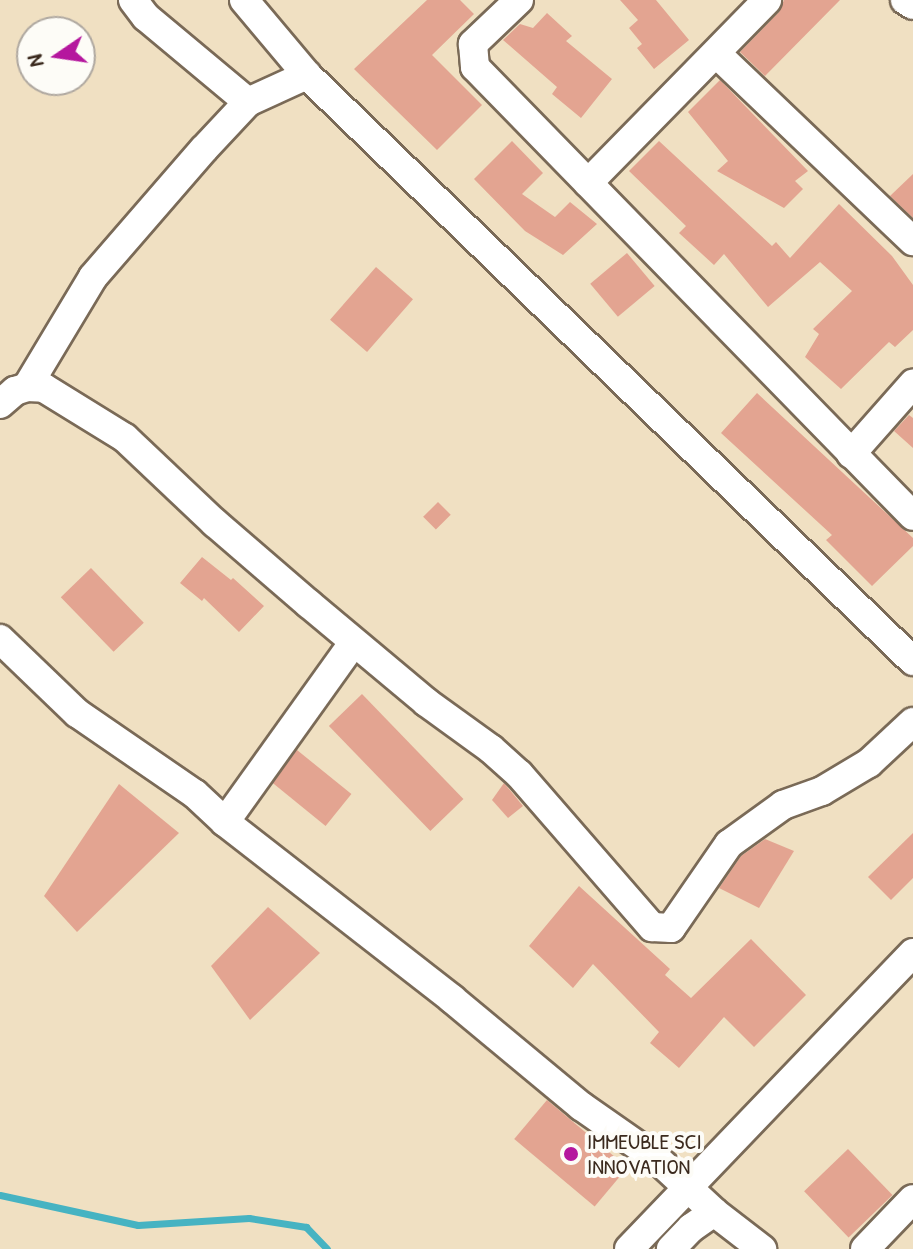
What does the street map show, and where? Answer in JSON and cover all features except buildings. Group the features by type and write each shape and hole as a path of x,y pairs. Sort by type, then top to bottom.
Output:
{"street":[{"path":"133,0 146,17 248,102"},
{"path":"244,0 307,75 913,661"},
{"path":"519,0 473,44 475,67 913,516"},
{"path":"588,183 767,0"},
{"path":"905,0 913,5"},
{"path":"717,54 913,241"},
{"path":"27,387 93,277 248,102 307,75"},
{"path":"851,454 913,384"},
{"path":"0,404 15,391 27,387 54,393 125,438 215,523 354,642 519,774 652,927 663,930 671,928 729,844 783,805 822,791 869,763 913,722"},
{"path":"0,639 77,713 195,794 225,822 452,999 581,1106 657,1159 687,1189 762,1249"},
{"path":"225,822 354,642"},
{"path":"629,1249 913,953"},
{"path":"865,1249 913,1199"},
{"path":"671,1249 691,1228 714,1212"}],"waterway":[{"path":"0,1195 138,1225 249,1218 306,1227 327,1249"}],"place":[{"name":"IMMEUBLE SCI INNOVATION","path":"571,1154"}]}
